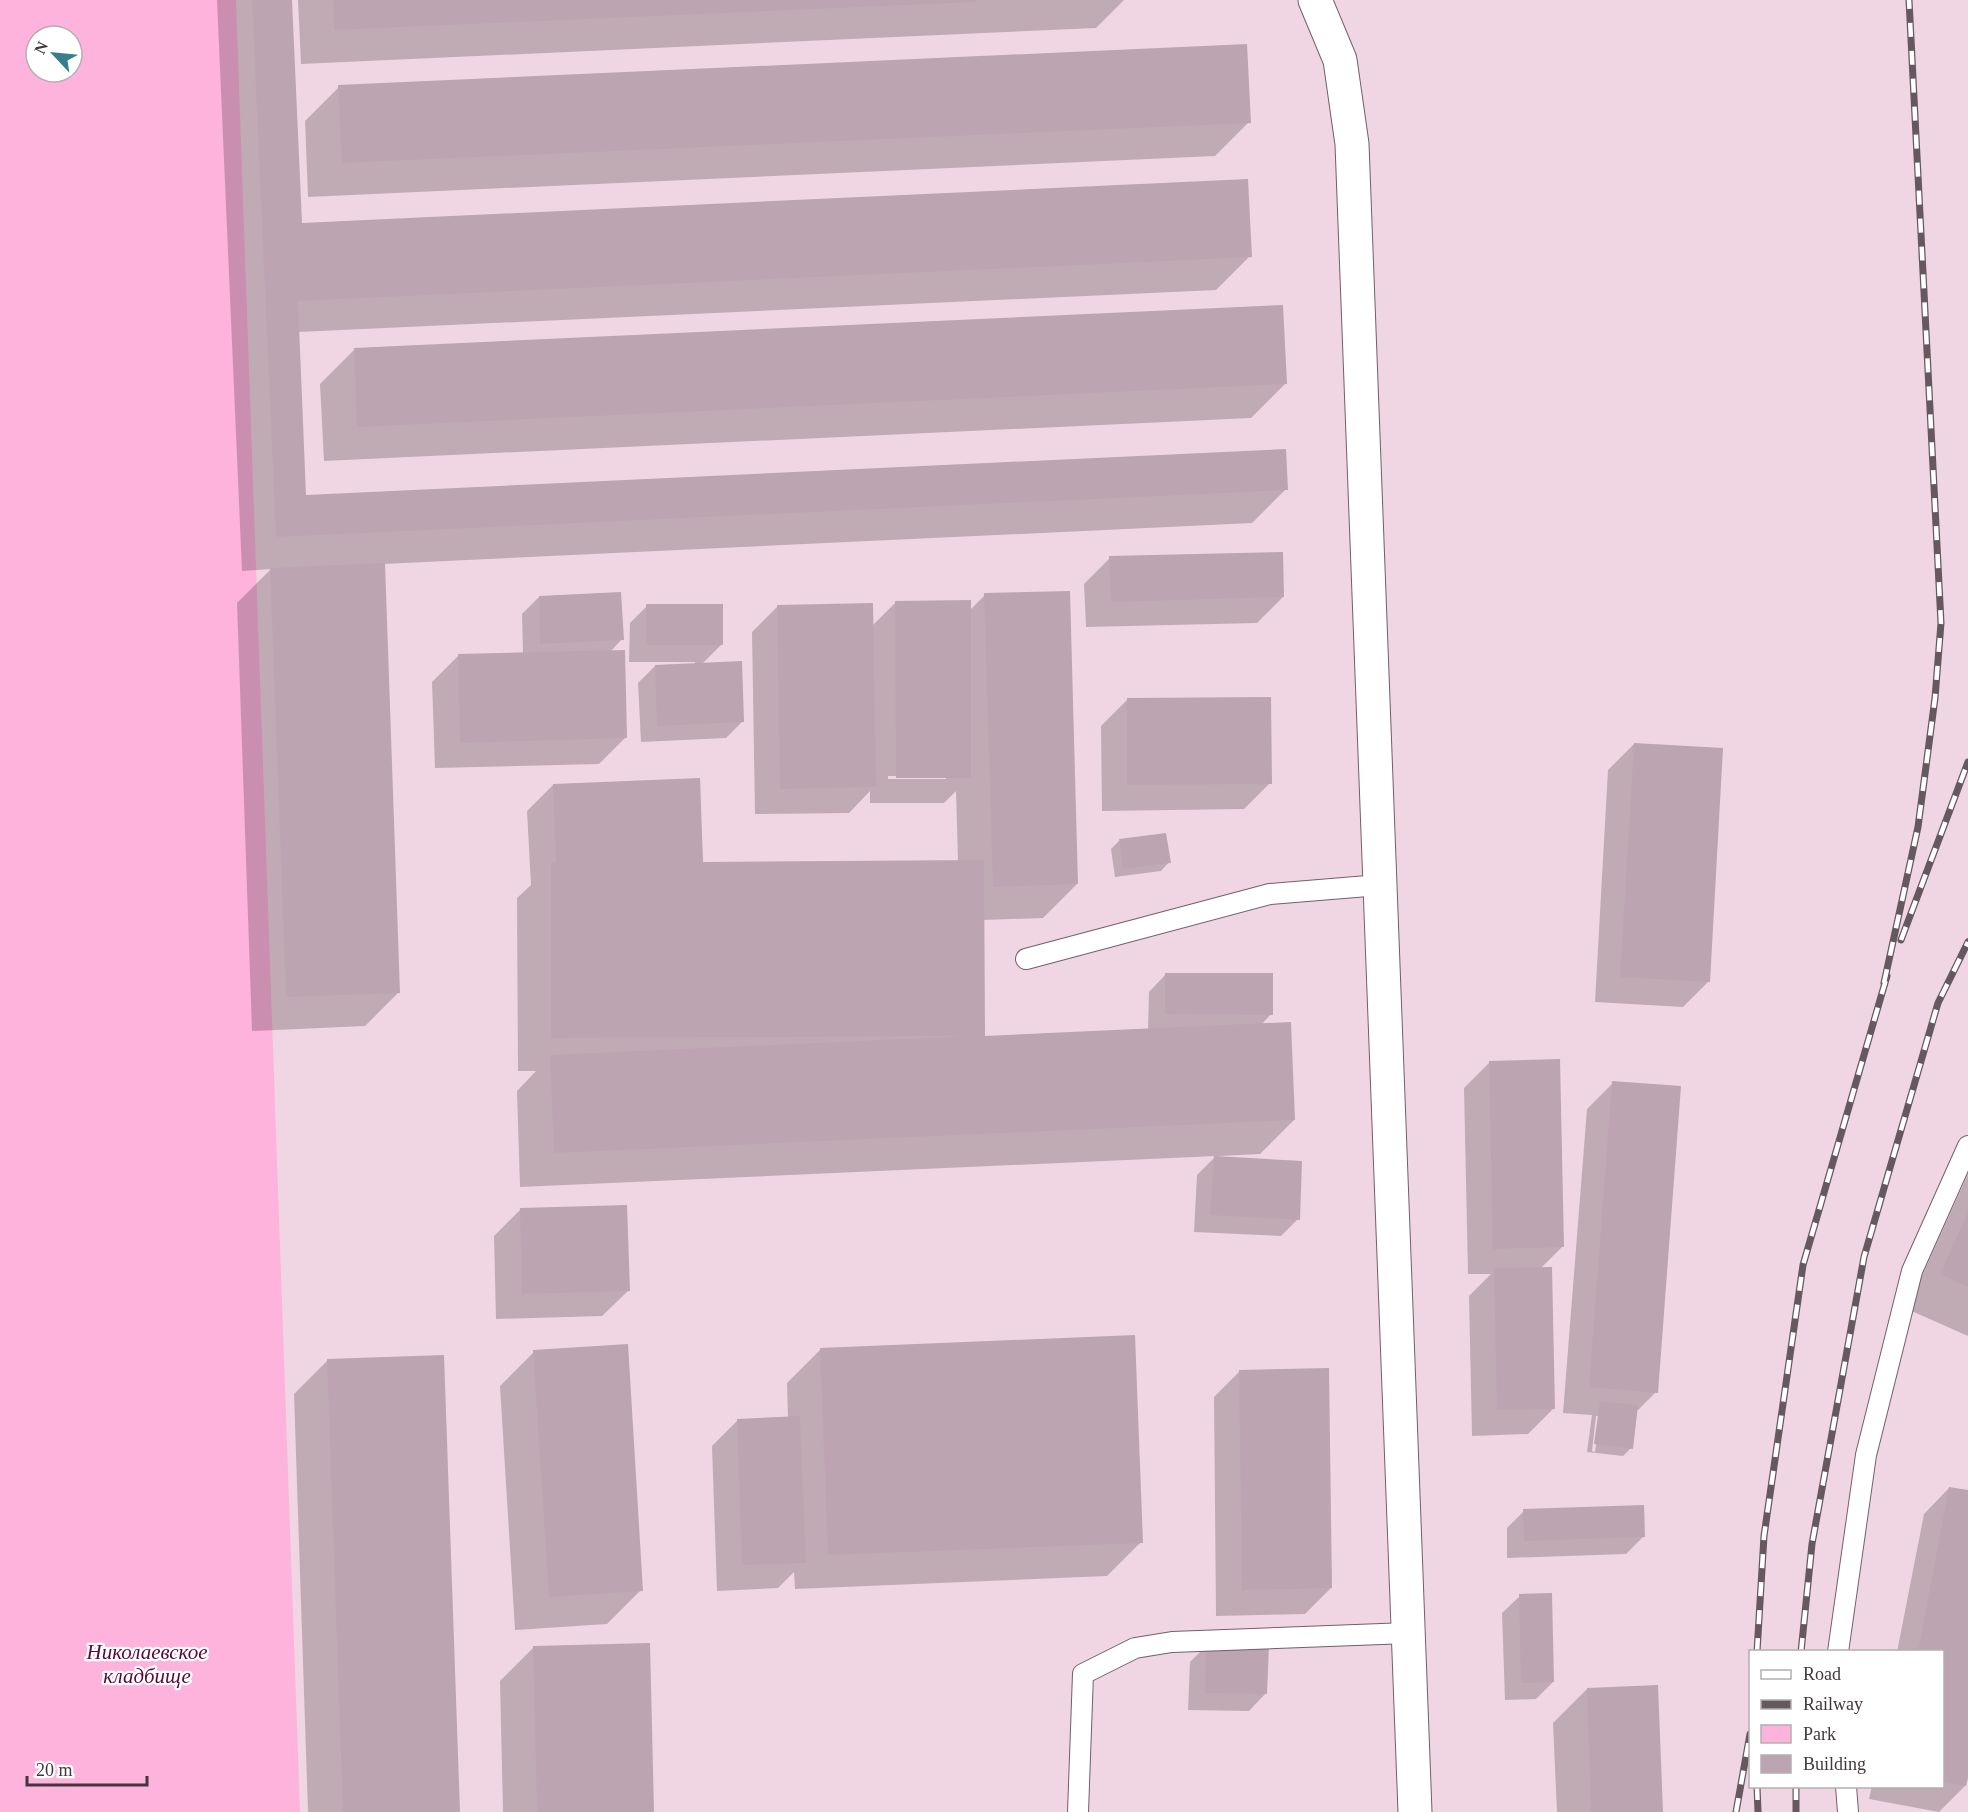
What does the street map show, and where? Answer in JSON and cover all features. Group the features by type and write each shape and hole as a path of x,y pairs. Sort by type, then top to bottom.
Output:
{"street":[{"path":"1315,0 1340,60 1352,144 1415,1812"}],"lane":[{"path":"1026,959 1270,894 1380,885"},
{"path":"1838,1650 1866,1455 1912,1270 1968,1146"},
{"path":"1078,1812 1083,1674 1135,1648 1172,1642 1408,1633"},
{"path":"1846,1788 1848,1812"}],"green space":[{"name":"Николаевское кладбище","path":"0,0 236,0 300,1812 0,1812"}],"building":[{"path":"252,0 292,0 302,223 1248,179 1252,257 298,301 306,495 1286,449 1288,490 276,537"},
{"path":"333,0 977,0 977,2 334,30"},
{"path":"1247,44 1251,123 342,163 338,85"},
{"path":"1283,305 1287,384 357,427 354,348"},
{"path":"1283,552 1284,597 1111,602 1109,556"},
{"path":"385,563 400,993 286,997 270,568"},
{"path":"1070,591 1078,884 993,887 984,593"},
{"path":"621,592 624,640 540,644 539,596"},
{"path":"971,600 971,778 896,778 895,601"},
{"path":"873,603 876,787 780,789 777,605"},
{"path":"646,604 723,604 723,645 646,645"},
{"path":"625,650 627,738 460,743 458,654"},
{"path":"742,661 744,722 657,726 655,665"},
{"path":"1271,697 1272,784 1127,785 1127,698"},
{"path":"1634,743 1723,748 1710,982 1620,977"},
{"path":"700,778 703,862 984,860 985,1036 1291,1022 1295,1120 554,1153 550,1055 969,1036 551,1038 551,863 556,862 553,784"},
{"path":"1166,833 1171,863 1123,869 1119,839"},
{"path":"1165,973 1273,973 1273,1015 1165,1014"},
{"path":"1560,1059 1564,1247 1493,1249 1489,1061"},
{"path":"1612,1081 1681,1086 1658,1393 1589,1387"},
{"path":"1214,1156 1302,1161 1300,1220 1210,1215"},
{"path":"627,1205 630,1291 522,1294 520,1208"},
{"path":"1968,1212 1968,1287 1940,1274"},
{"path":"1552,1267 1555,1409 1497,1410 1494,1268"},
{"path":"1135,1335 1143,1543 828,1555 820,1348"},
{"path":"628,1344 643,1591 549,1597 533,1350"},
{"path":"444,1355 460,1812 343,1812 327,1359"},
{"path":"1329,1368 1332,1588 1242,1590 1239,1370"},
{"path":"1600,1401 1638,1405 1633,1449 1594,1444"},
{"path":"800,1416 806,1563 742,1565 737,1419"},
{"path":"1949,1487 1968,1490 1968,1778 1966,1786 1944,1782 1944,1650 1918,1650"},
{"path":"1644,1505 1645,1537 1524,1541 1523,1509"},
{"path":"1552,1593 1554,1682 1521,1683 1519,1594"},
{"path":"650,1643 654,1812 537,1812 533,1646"},
{"path":"1206,1643 1269,1645 1267,1694 1205,1693"},
{"path":"1658,1685 1663,1812 1591,1812 1587,1688"}],"railway":[{"path":"1884,983 1918,827 1935,698 1941,623 1909,0"},
{"path":"1901,940 1968,762"},
{"path":"1801,1650 1812,1544 1864,1257 1938,1003 1968,942"},
{"path":"1757,1650 1764,1536 1803,1265 1887,976"},
{"path":"1736,1812 1749,1740"},
{"path":"1757,1788 1758,1812"},
{"path":"1796,1788 1796,1812"}]}
